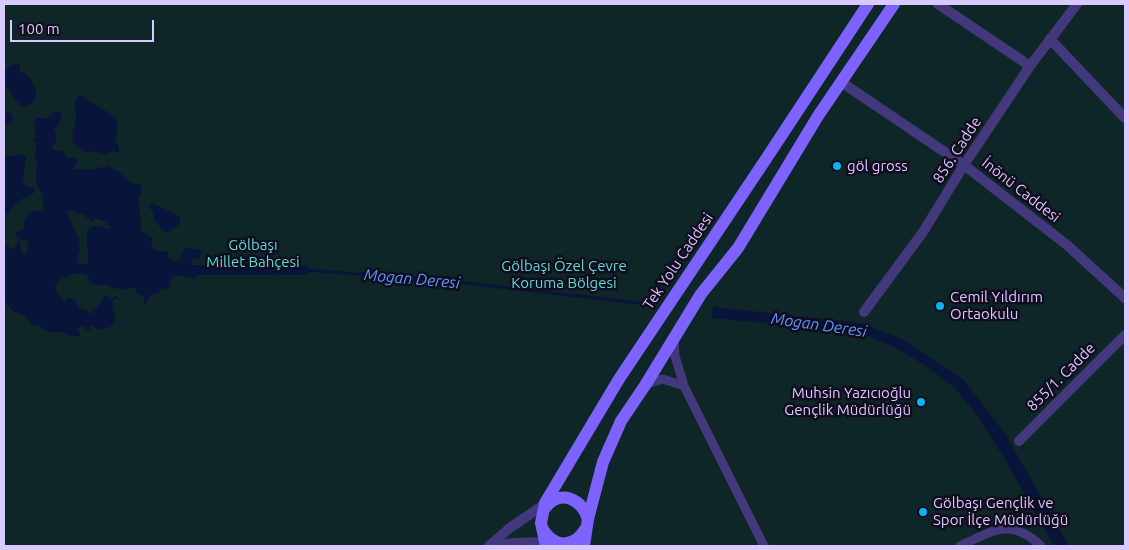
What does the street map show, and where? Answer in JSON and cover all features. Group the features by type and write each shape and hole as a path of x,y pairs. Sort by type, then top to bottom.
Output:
{"main road":[{"name":"Tek Yolu Caddesi","path":"547,506 619,378 868,4"},
{"path":"584,546 587,523 599,475 610,443 621,421 701,294 738,248 818,116 894,4"},
{"path":"564,498 575,501 584,508 587,523 577,540 570,543 562,544 551,539 544,539 547,506 564,498"}],"street":[{"path":"938,4 1030,66"},
{"name":"856. Cadde","path":"864,312 923,232 964,165 1030,66 1076,4"},
{"path":"1050,39 1125,118"},
{"name":"İnönü Caddesi","path":"841,82 964,165 1068,245 1125,298"},
{"name":"855/1. Cadde","path":"1019,441 1125,335"},
{"path":"674,339 675,356 684,386 764,546"},
{"path":"646,384 663,380 684,386"},
{"path":"489,546 511,527 547,506"},
{"path":"960,546 1003,528 1023,533 1041,546"},
{"path":"498,546 544,539"}],"green space":[{"name":"Gölbaşı Özel Çevre Koruma Bölgesi","path":"4,4 1125,4 1125,546 4,546"}],"water":[{"path":"17,63 20,65 20,71 30,77 36,92 33,102 25,108 18,103 4,85 6,71 10,66"},
{"path":"82,95 117,121 115,141 119,152 114,151 105,154 94,151 91,153 83,152 72,141 72,132 76,121 75,103 78,96"},
{"path":"4,110 12,114 13,117 12,122 6,125 4,124"},
{"path":"59,111 62,115 59,125 54,130 57,134 53,150 64,152 67,159 73,157 77,159 74,169 93,170 107,165 119,172 130,183 141,185 138,201 141,230 153,239 151,244 154,250 168,252 168,257 175,261 181,258 184,248 198,249 201,252 199,259 192,259 191,261 193,265 201,269 197,277 194,279 176,275 171,278 168,289 163,288 158,293 150,295 145,306 143,296 137,293 135,288 118,289 92,284 86,274 88,268 88,229 93,226 109,229 110,227 104,221 94,218 94,221 90,221 84,215 78,214 73,210 68,211 79,240 80,249 75,273 69,275 68,278 62,277 55,285 56,291 64,302 68,298 75,300 78,308 87,310 89,313 92,313 102,302 104,295 112,298 118,297 118,299 114,299 112,304 116,318 112,326 101,329 90,325 88,331 83,326 77,329 80,334 79,336 71,336 60,332 53,333 32,325 25,316 14,312 4,301 4,245 14,249 17,244 15,242 20,241 21,252 27,254 28,241 20,239 16,232 24,227 27,215 34,211 42,211 44,207 42,194 36,183 37,161 35,157 36,144 33,140 36,135 34,121 36,118 47,118"},
{"path":"4,156 26,156 23,184 35,189 33,194 18,201 4,217"},
{"path":"151,203 170,211 180,218 180,223 171,231 165,232 154,220 153,212 150,208"},
{"path":"713,307 864,324 904,340 964,380 1006,435 1069,546 1054,546 1006,461 977,415 954,387 923,364 898,349 873,338 849,331 712,318"}],"waterway":[{"path":"63,269 101,269"},
{"path":"188,270 304,270"},
{"name":"Mogan Deresi","path":"304,270 430,279 639,303"}],"place":[{"name":"göl gross","path":"837,166"},
{"name":"Cemil Yıldırım Ortaokulu","path":"940,306"},
{"name":"Muhsin Yazıcıoğlu Gençlik Müdürlüğü","path":"921,402"},
{"name":"Gölbaşı Gençlik ve Spor İlçe Müdürlüğü","path":"923,512"}],"park label":[{"name":"Gölbaşı Millet Bahçesi","path":"253,254"}]}
